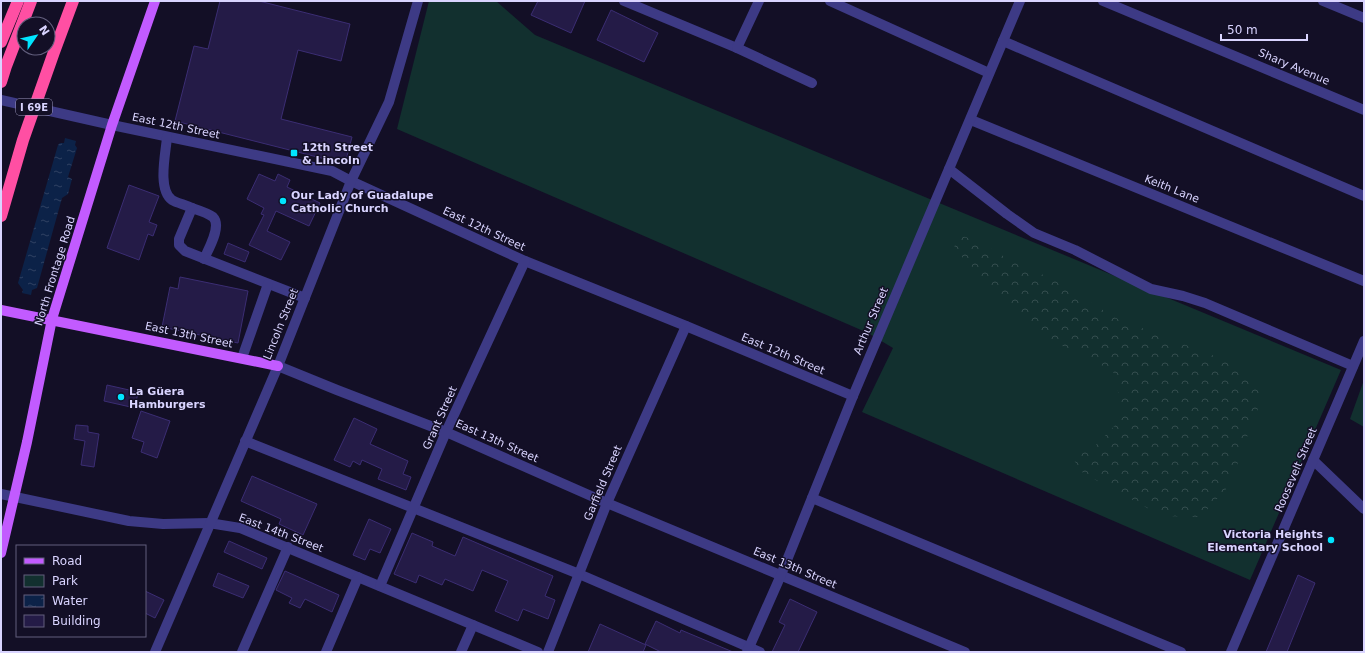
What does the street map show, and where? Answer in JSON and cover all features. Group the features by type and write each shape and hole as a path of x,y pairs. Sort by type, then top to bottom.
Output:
{"highway":[{"path":"1,42 18,1"},
{"path":"1,82 31,1"},
{"name":"I 69E","path":"1,216 23,140 73,1"}],"main road":[{"name":"North Frontage Road","path":"1,553 13,496 27,442 52,319 112,125 155,1"},
{"name":"East 13th Street","path":"1,310 52,319 278,366"}],"street":[{"name":"Lincoln Street","path":"155,652 209,523 278,366 351,181 389,102 418,1"},
{"path":"624,1 737,48 812,84"},
{"path":"737,48 759,1"},
{"path":"830,1 989,73"},
{"name":"Arthur Street","path":"748,650 781,575 853,396 971,120 989,73 1020,1"},
{"name":"Shary Avenue","path":"1103,1 1364,110"},
{"path":"1323,1 1364,18"},
{"path":"1003,41 1364,196"},
{"name":"East 12th Street","path":"1,100 167,137 332,171 524,261 686,326 853,396"},
{"name":"Keith Lane","path":"971,120 1364,281"},
{"path":"167,137 163,177 165,190 171,199 212,216 216,222 217,229 204,259"},
{"path":"949,169 1034,233 1075,250 1151,289 1183,296 1205,303 1353,366"},
{"path":"192,208 179,239 179,245 185,251 305,298"},
{"name":"Grant Street","path":"380,586 446,432 524,261"},
{"path":"242,358 268,284"},
{"name":"Garfield Street","path":"548,652 607,503 686,326"},
{"name":"Roosevelt Street","path":"1231,652 1364,341"},
{"name":"East 13th Street","path":"278,366 446,432 607,503 965,652"},
{"path":"245,441 579,574 748,650 760,652"},
{"path":"1313,460 1364,509"},
{"name":"East 14th Street","path":"1,494 129,521 163,524 209,523 240,528 538,652"},
{"path":"812,498 1181,652"},
{"path":"242,652 288,547"},
{"path":"326,652 358,577"},
{"path":"461,652 473,625"}],"green space":[{"path":"429,1 496,1 535,35 1341,370 1250,580 862,412 893,348 868,333 397,129"},
{"path":"957,234 980,242 1005,257 1054,280 1116,318 1230,362 1266,389 1230,485 1200,517 1162,516 1083,473 1068,452 1094,447 1124,416 1113,371 1042,336 954,249"},
{"path":"1364,380 1364,427 1350,419"}],"water":[{"path":"65,138 76,141 75,145 77,148 68,177 72,179 68,194 62,198 37,288 32,290 31,295 22,293 23,290 18,283 58,145 60,143 64,143"}],"building":[{"path":"220,1 259,1 350,24 341,61 298,50 281,119 352,137 345,164 175,121 194,46 208,49"},
{"path":"538,1 585,1 571,33 531,15"},
{"path":"611,10 658,33 644,62 597,40"},
{"name":"Our Lady of Guadalupe Catholic Church","path":"259,174 275,181 278,174 290,180 287,187 320,203 309,226 276,211 267,231 290,242 281,260 249,245 264,215 261,214 264,208 247,199"},
{"path":"129,185 159,196 149,222 157,225 153,236 148,234 139,260 107,248"},
{"path":"228,243 249,252 245,262 224,254"},
{"path":"180,277 248,291 238,343 162,327 170,287 178,289"},
{"name":"La Güera Hamburgers","path":"107,385 138,392 135,408 104,401"},
{"path":"141,411 170,421 157,458 141,452 144,442 132,438"},
{"path":"354,418 377,429 370,444 408,461 403,474 411,477 406,490 378,479 382,469 362,460 360,465 353,461 350,467 334,460"},
{"path":"76,425 88,426 88,432 99,434 94,467 81,465 85,441 74,439"},
{"path":"252,476 317,504 303,535 279,524 281,519 241,501"},
{"path":"369,519 391,529 380,553 370,549 365,560 353,555"},
{"path":"412,533 433,542 432,546 455,556 463,537 553,576 545,596 555,600 548,619 523,609 518,621 495,611 508,581 482,570 473,591 445,579 442,585 419,575 416,583 394,574"},
{"path":"229,541 267,558 262,569 224,552"},
{"path":"285,571 339,595 332,612 305,599 300,608 289,603 292,598 276,590"},
{"path":"218,573 249,586 243,598 213,586"},
{"path":"1298,575 1315,583 1287,652 1266,652"},
{"path":"146,591 164,600 155,618 146,614"},
{"path":"790,599 817,612 798,652 772,652 785,625 779,622"},
{"path":"656,621 680,633 681,630 733,652 661,652 645,644"},
{"path":"600,624 646,645 643,652 588,652"}],"place":[{"name":"12th Street & Lincoln","path":"294,153"},
{"name":"Our Lady of Guadalupe Catholic Church","path":"283,201"},
{"name":"La Güera Hamburgers","path":"121,397"},
{"name":"Victoria Heights Elementary School","path":"1331,540"}]}
